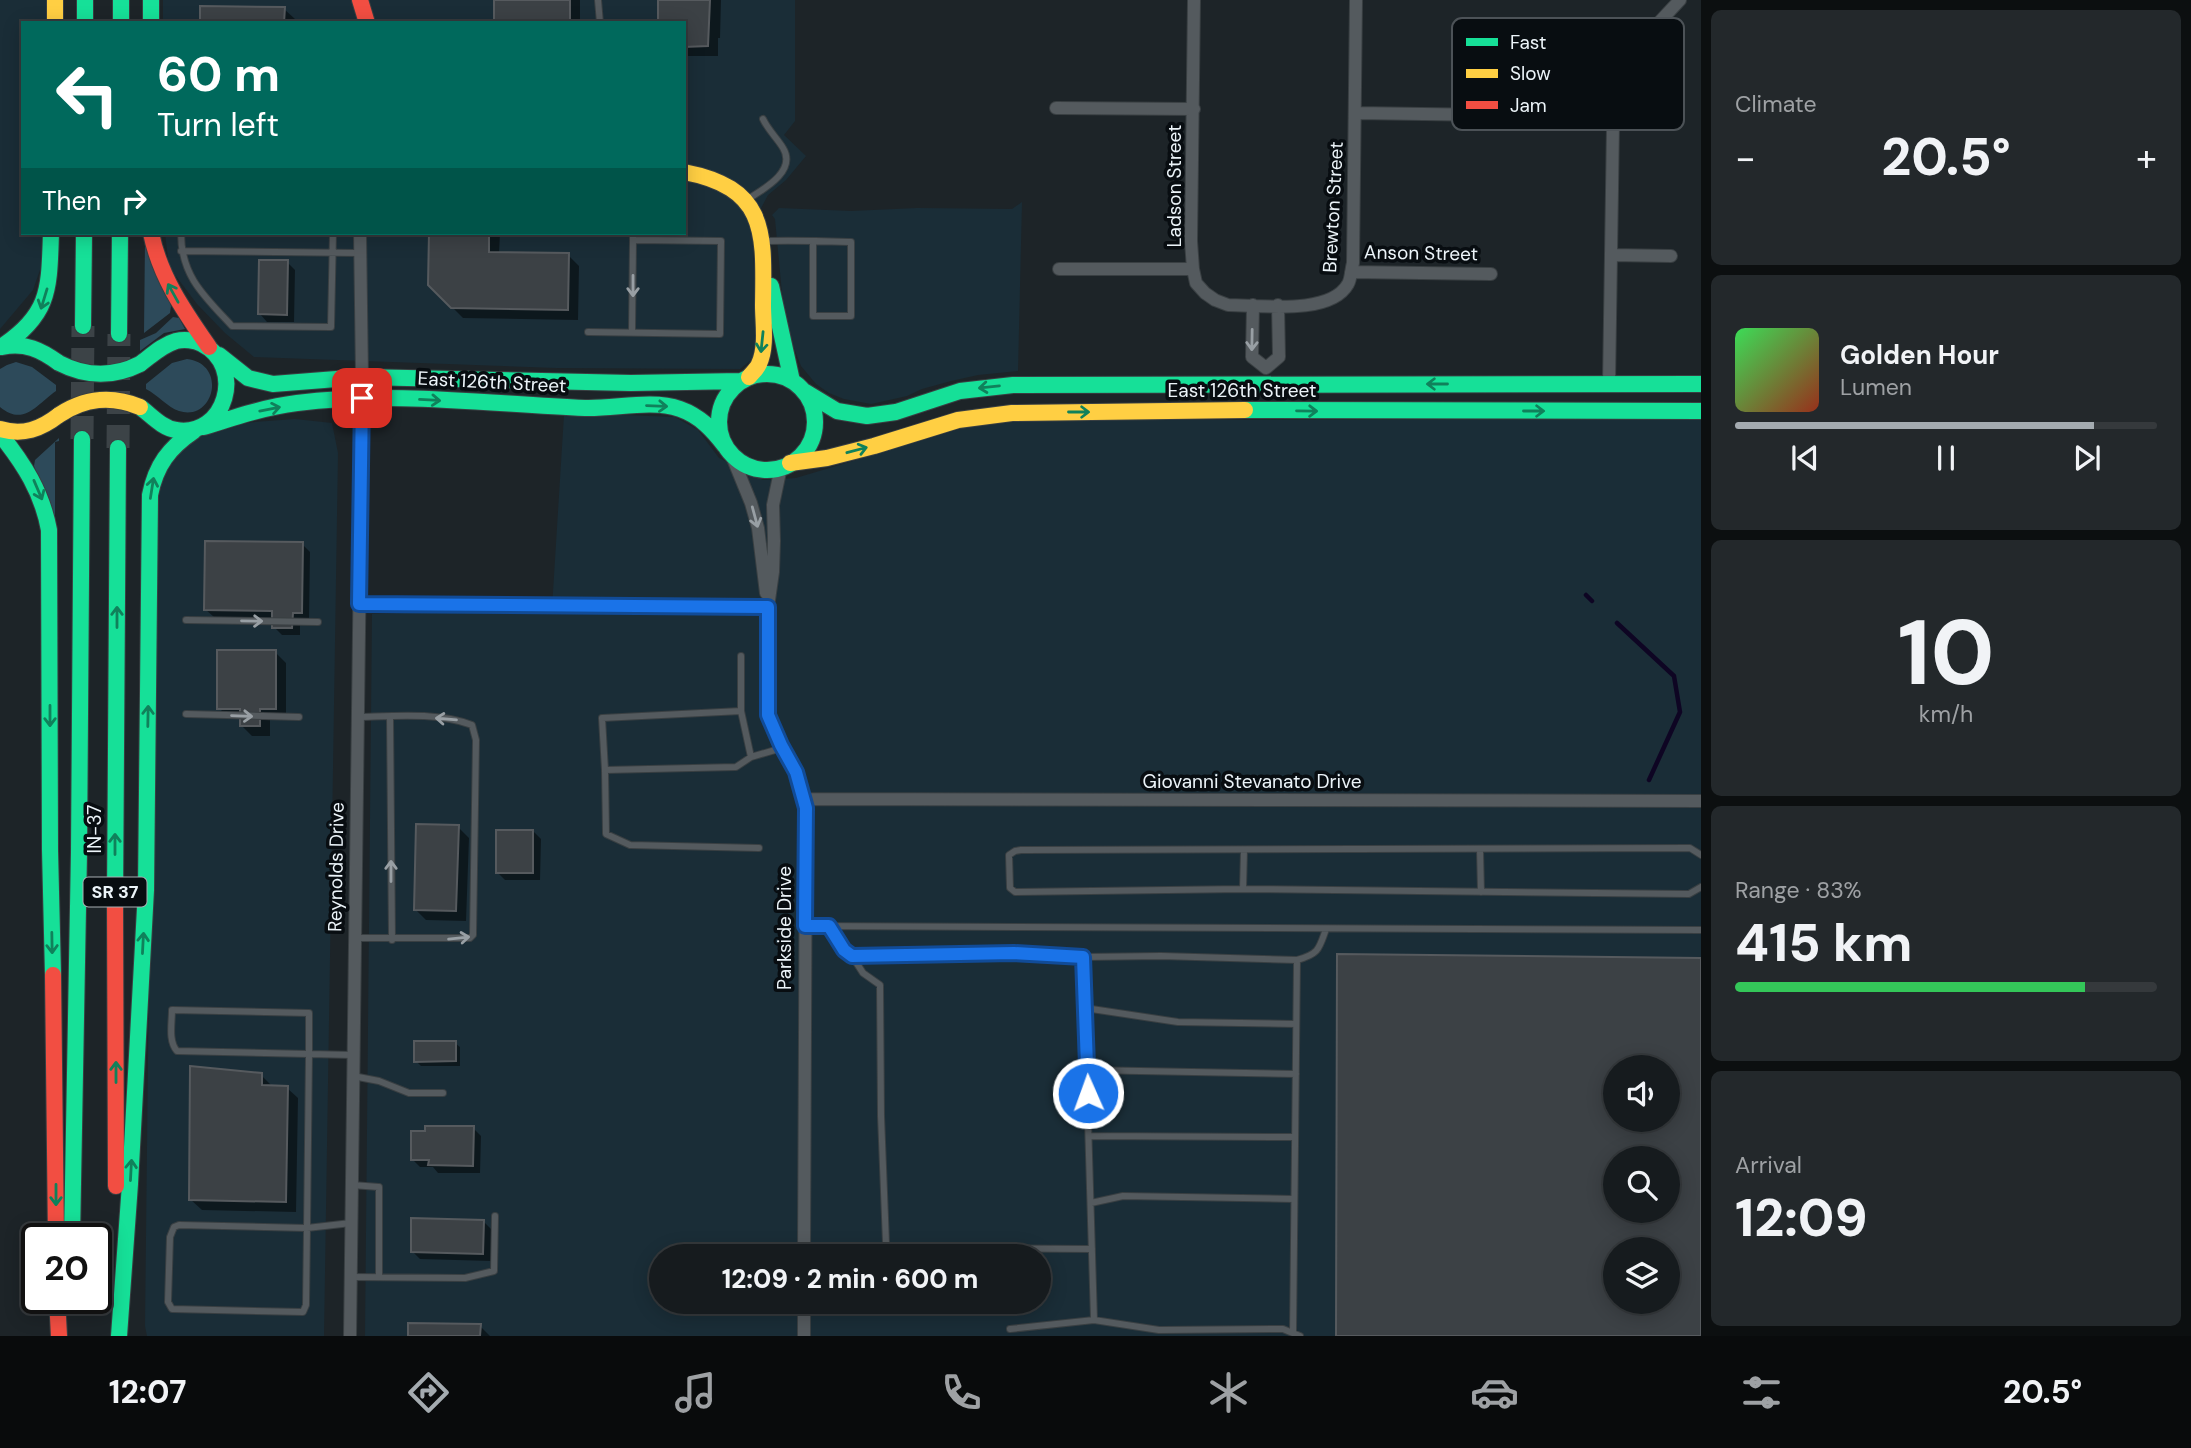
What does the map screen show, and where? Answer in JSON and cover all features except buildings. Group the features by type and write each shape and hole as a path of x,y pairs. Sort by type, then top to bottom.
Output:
{"main road":[{"path":"55,0 55,21"},
{"path":"85,0 85,21"},
{"path":"121,0 121,21"},
{"path":"151,0 151,21"},
{"path":"359,0 367,21"},
{"path":"686,172 702,174 721,181 746,200 759,224 798,386 813,410 814,431 806,450 786,465 768,470 742,463 728,450 719,426 721,405 732,388 745,379 758,364 763,344 764,248"},
{"path":"0,347 24,332 41,310 48,285 51,235"},
{"path":"83,326 84,235"},
{"path":"119,334 120,235"},
{"path":"118,1336 132,1156 146,890 150,495 156,468 165,454 178,441 216,416 226,396 226,375 214,351 174,296 152,235"},
{"path":"0,347 10,344 25,345 43,351 78,373 99,375 117,373 140,365 175,341 187,340 214,351"},
{"name":"East 126th Street","path":"214,351 248,378 264,383 289,384 362,377 631,383 745,379"},
{"path":"745,379 771,374 798,386"},
{"name":"East 126th Street","path":"798,386 834,410 870,417 893,414 957,391 1002,386 1701,384"},
{"name":"East 126th Street","path":"199,429 230,417 274,408 362,398 581,407 666,406 700,419 728,450"},
{"path":"0,431 28,432 45,425 76,404 97,400 126,401 140,407 169,428 185,432 199,429"},
{"name":"East 126th Street","path":"786,465 874,446 928,427 985,415 1266,410 1701,411"},
{"path":"0,431 35,482 49,530 50,850 56,1223"},
{"name":"IN-37","path":"72,1223 82,439"},
{"name":"IN-37","path":"118,448 115,880 118,1336"},
{"path":"58,1314 59,1336"},
{"path":"70,1336 71,1314"}],"street":[{"name":"Ladson Street","path":"1194,0 1191,241 1196,283 1215,300 1228,304 1278,305"},
{"name":"Brewton Street","path":"1278,305 1310,306 1334,299 1348,283 1351,272 1356,0"},
{"path":"1663,18 1680,0"},
{"path":"1056,108 1194,109"},
{"path":"1356,113 1452,114"},
{"path":"1609,384 1613,130"},
{"path":"360,235 362,377"},
{"path":"1611,255 1671,256"},
{"path":"1059,269 1193,270"},
{"name":"Anson Street","path":"1351,272 1491,274"},
{"path":"1253,305 1252,357 1266,368"},
{"path":"1266,410 1266,368 1279,357 1278,305"},
{"name":"Reynolds Drive","path":"350,1336 362,398"},
{"name":"Parkside Drive","path":"728,450 751,503 758,527 768,607 768,715 796,772 806,808 804,1244"},
{"name":"Parkside Drive","path":"768,607 773,572 773,501 786,465"},
{"path":"359,604 768,607"},
{"name":"Giovanni Stevanato Drive","path":"803,799 1701,801"},
{"path":"804,1314 804,1336"}],"lane":[{"path":"598,0 600,21"},
{"path":"746,200 767,187 785,168 784,149 769,132 763,119"},
{"path":"181,235 181,251 196,288 232,326 291,327 331,327 333,235"},
{"path":"588,332 720,334 721,241 633,236 632,332"},
{"path":"764,248 813,241 851,242 851,316 813,316 813,241"},
{"path":"181,251 360,253"},
{"path":"186,620 318,622"},
{"path":"741,656 741,711 751,757"},
{"path":"741,711 602,718 606,834 630,845 759,848"},
{"path":"186,714 299,717"},
{"path":"390,716 391,940"},
{"path":"355,938 467,940 473,935 476,740 472,725 457,719 358,717"},
{"path":"605,770 736,767 751,757 782,748"},
{"path":"1701,855 1690,848 1015,850 1009,855 1010,888 1015,892 1243,889 1689,894 1701,887"},
{"path":"1243,889 1244,850"},
{"path":"1480,850 1481,892"},
{"path":"805,926 1701,930"},
{"path":"829,926 863,973 880,985 886,1243 891,1248 1093,1249"},
{"path":"852,956 1014,953 1083,957 1297,960 1312,956 1320,949 1326,929"},
{"path":"1083,957 1094,1320"},
{"path":"1010,1329 1094,1320 1159,1330 1283,1329 1297,1334 1294,1199 1297,960"},
{"path":"1085,1008 1178,1022 1296,1024"},
{"path":"351,1223 307,1228 174,1227 170,1237 168,1302 176,1311 303,1312 306,1305 307,1228 309,1054 309,1013 172,1010 172,1041 177,1051 309,1054 353,1055"},
{"path":"1087,1070 1296,1074"},
{"path":"353,1076 379,1081 409,1093 443,1093"},
{"path":"1089,1136 1295,1137"},
{"path":"352,1185 379,1187 379,1277"},
{"path":"1091,1203 1123,1196 1294,1199"},
{"path":"351,1277 465,1278 494,1270 495,1216"}],"shaded area":[{"path":"0,0 48,0 47,21 21,21 21,235 42,235 41,267 33,290 0,329"},
{"path":"163,0 795,0 795,121 784,135 806,156 786,180 768,195 752,225 757,336 755,353 740,369 556,368 254,357 225,333 197,304 169,267 165,235 686,235 686,21 163,21"},
{"path":"1022,202 1018,371 951,381 907,396 871,404 829,393 816,384 801,366 784,314 775,219 772,215 779,208 851,211 917,208 1012,209"},
{"path":"145,240 171,306 170,313 144,333"},
{"path":"173,317 179,318 185,329 164,333 140,351 140,340 156,333"},
{"path":"187,359 200,363 208,371 212,381 208,401 191,412 175,409 146,389 146,384 172,363"},
{"path":"16,362 32,367 56,385 56,391 30,411 16,415 0,407 0,369"},
{"path":"564,415 675,417 698,430 719,458 763,480 796,478 963,428 1032,420 1701,419 1701,1336 365,1336 372,614 552,608"},
{"path":"295,419 332,423 338,453 324,1336 147,1336 154,520 164,471 189,427"},
{"path":"59,438 59,441 55,442 55,517 34,466 35,460"}],"waterway":[{"path":"1586,595 1592,601"},
{"path":"1617,623 1674,676 1680,712 1649,780"}],"tunnel":[{"path":"82,439 83,326"},
{"path":"118,448 119,334"}],"traffic: fast":[{"path":"85,0 85,21"},
{"path":"121,0 121,21"},
{"path":"151,0 151,21"},
{"path":"1,347 30,323 44,298 51,235"},
{"path":"83,326 84,235"},
{"path":"119,334 120,235"},
{"path":"771,286 792,381"},
{"path":"140,364 171,343 193,341 216,354 224,368 226,383 218,412 207,423 193,430 171,429 140,407"},
{"path":"2,347 32,348 59,363"},
{"path":"219,355 248,378 273,384 362,377 631,383 741,381"},
{"path":"59,363 79,371 99,374 119,372 140,364"},
{"path":"767,374 785,378 801,388 811,404 815,422 811,440 801,456 785,466 767,470 749,466 733,456 723,440 719,422 723,404 733,388 749,378 767,374"},
{"path":"804,391 837,411 867,416 896,412 960,391 1013,385 1701,384"},
{"path":"204,427 273,407 369,398 441,399 585,408 657,405 669,406 694,415 711,429 725,446"},
{"path":"1245,410 1701,411"},
{"path":"119,1336 146,890 150,495 165,458 194,431"},
{"path":"0,434 31,479 42,503 49,530 53,975"},
{"path":"72,1223 79,852 82,439"},
{"path":"115,900 118,448"}],"traffic: slow":[{"path":"55,0 55,21"},
{"path":"686,172 712,179 732,189 746,202 761,235 764,343 759,364 749,377"},
{"path":"59,415 79,405 98,400 119,401 140,407"},
{"path":"790,463 827,458 874,446 958,420 1012,413 1245,410"},
{"path":"0,429 16,432 31,430 59,415"}],"traffic: jam":[{"path":"360,0 366,21"},
{"path":"152,235 167,279 209,347"},
{"path":"115,900 116,1186"},
{"path":"53,975 56,1223"},
{"path":"58,1314 59,1336"}],"route":[{"path":"362,398 359,604 768,607 768,715 796,772 806,808 805,926 829,926 844,950 852,956 1014,953 1083,957 1088,1093"}]}
